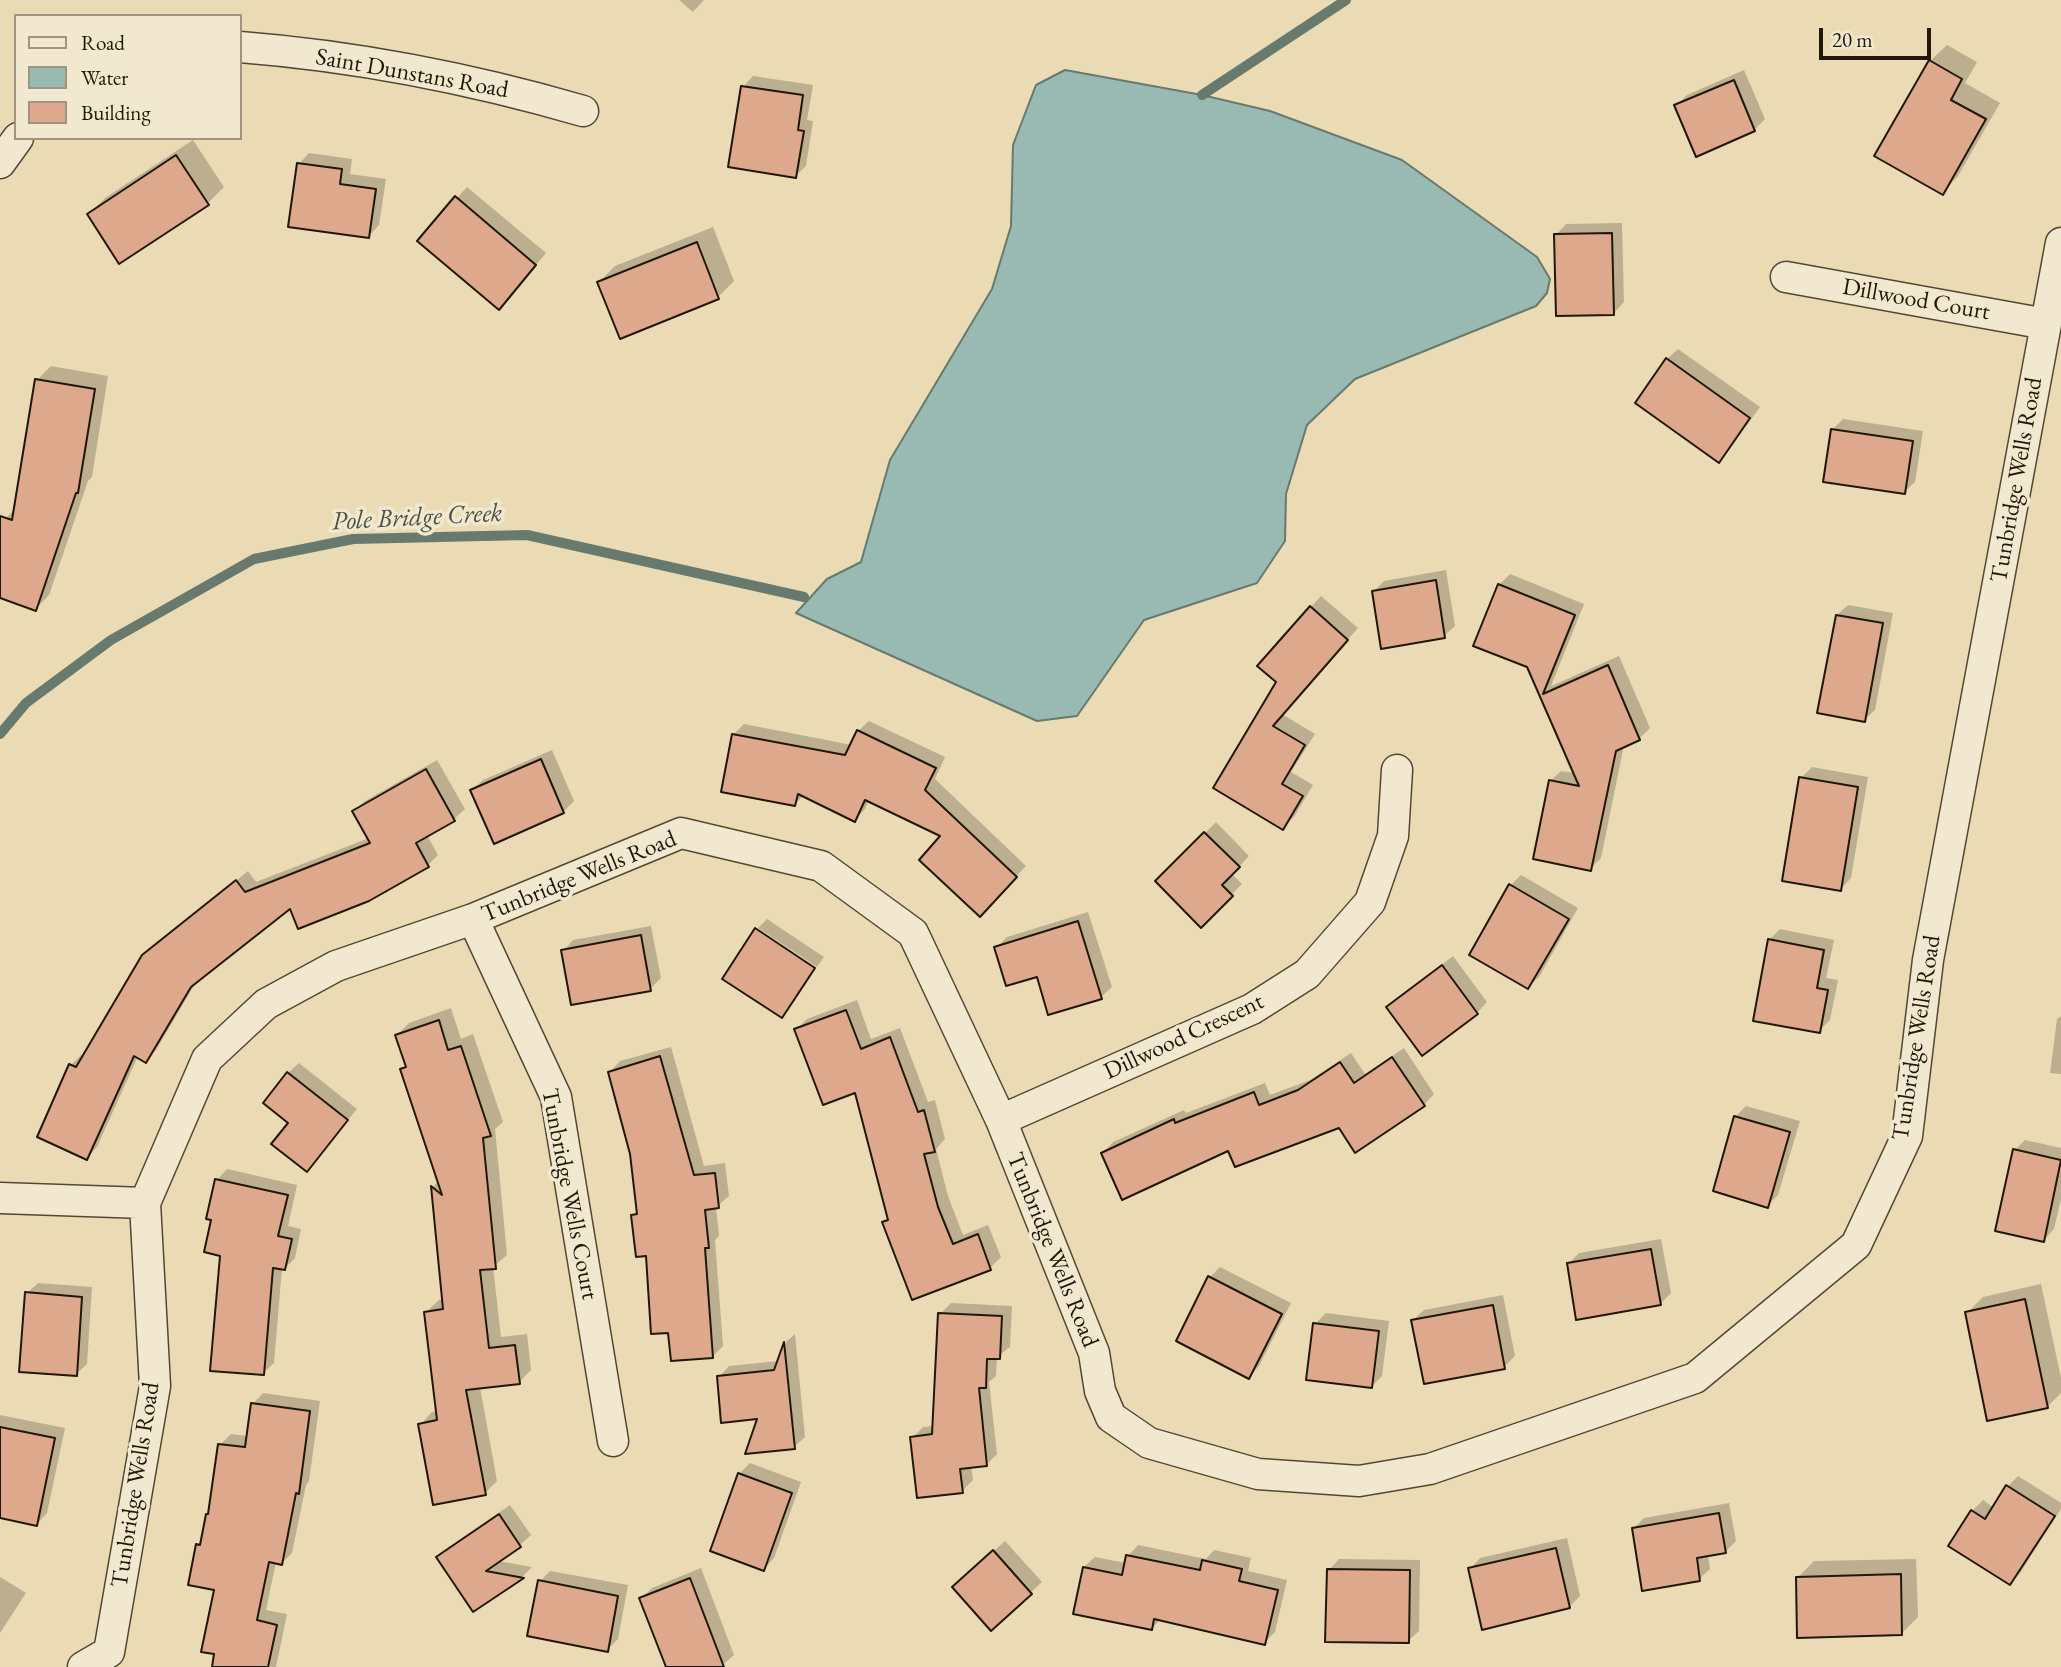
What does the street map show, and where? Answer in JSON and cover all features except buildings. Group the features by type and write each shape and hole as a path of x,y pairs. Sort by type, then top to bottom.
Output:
{"street":[{"name":"Saint Dunstans Road","path":"242,47 280,50 403,70 516,92 583,111"},
{"path":"0,163 17,140"},
{"name":"Tunbridge Wells Road","path":"83,1667 109,1653 155,1385 145,1203 207,1059 266,1004 335,966 473,919 681,833 821,866 913,933 1001,1120 1094,1353 1100,1391 1111,1417 1149,1443 1258,1474 1359,1481 1430,1469 1695,1378 1856,1245 1907,1136 1928,960 2061,243"},
{"name":"Dillwood Court","path":"1786,277 2046,324"},
{"name":"Dillwood Crescent","path":"1001,1120 1252,1009 1307,974 1370,902 1393,836 1397,771"},
{"name":"Tunbridge Wells Court","path":"473,919 556,1097 613,1441"},
{"path":"0,1198 145,1203"}],"water":[{"path":"1065,70 1202,95 1270,111 1402,160 1537,257 1550,279 1547,293 1536,306 1355,379 1307,425 1286,494 1285,541 1257,583 1144,620 1077,716 1037,721 796,613 827,579 861,562 890,460 992,289 1011,226 1013,145 1036,85"}],"waterway":[{"name":"Pole Bridge Creek","path":"1202,95 1346,0"},
{"name":"Pole Bridge Creek","path":"0,734 26,703 111,640 254,559 353,539 527,535 804,597"}]}
